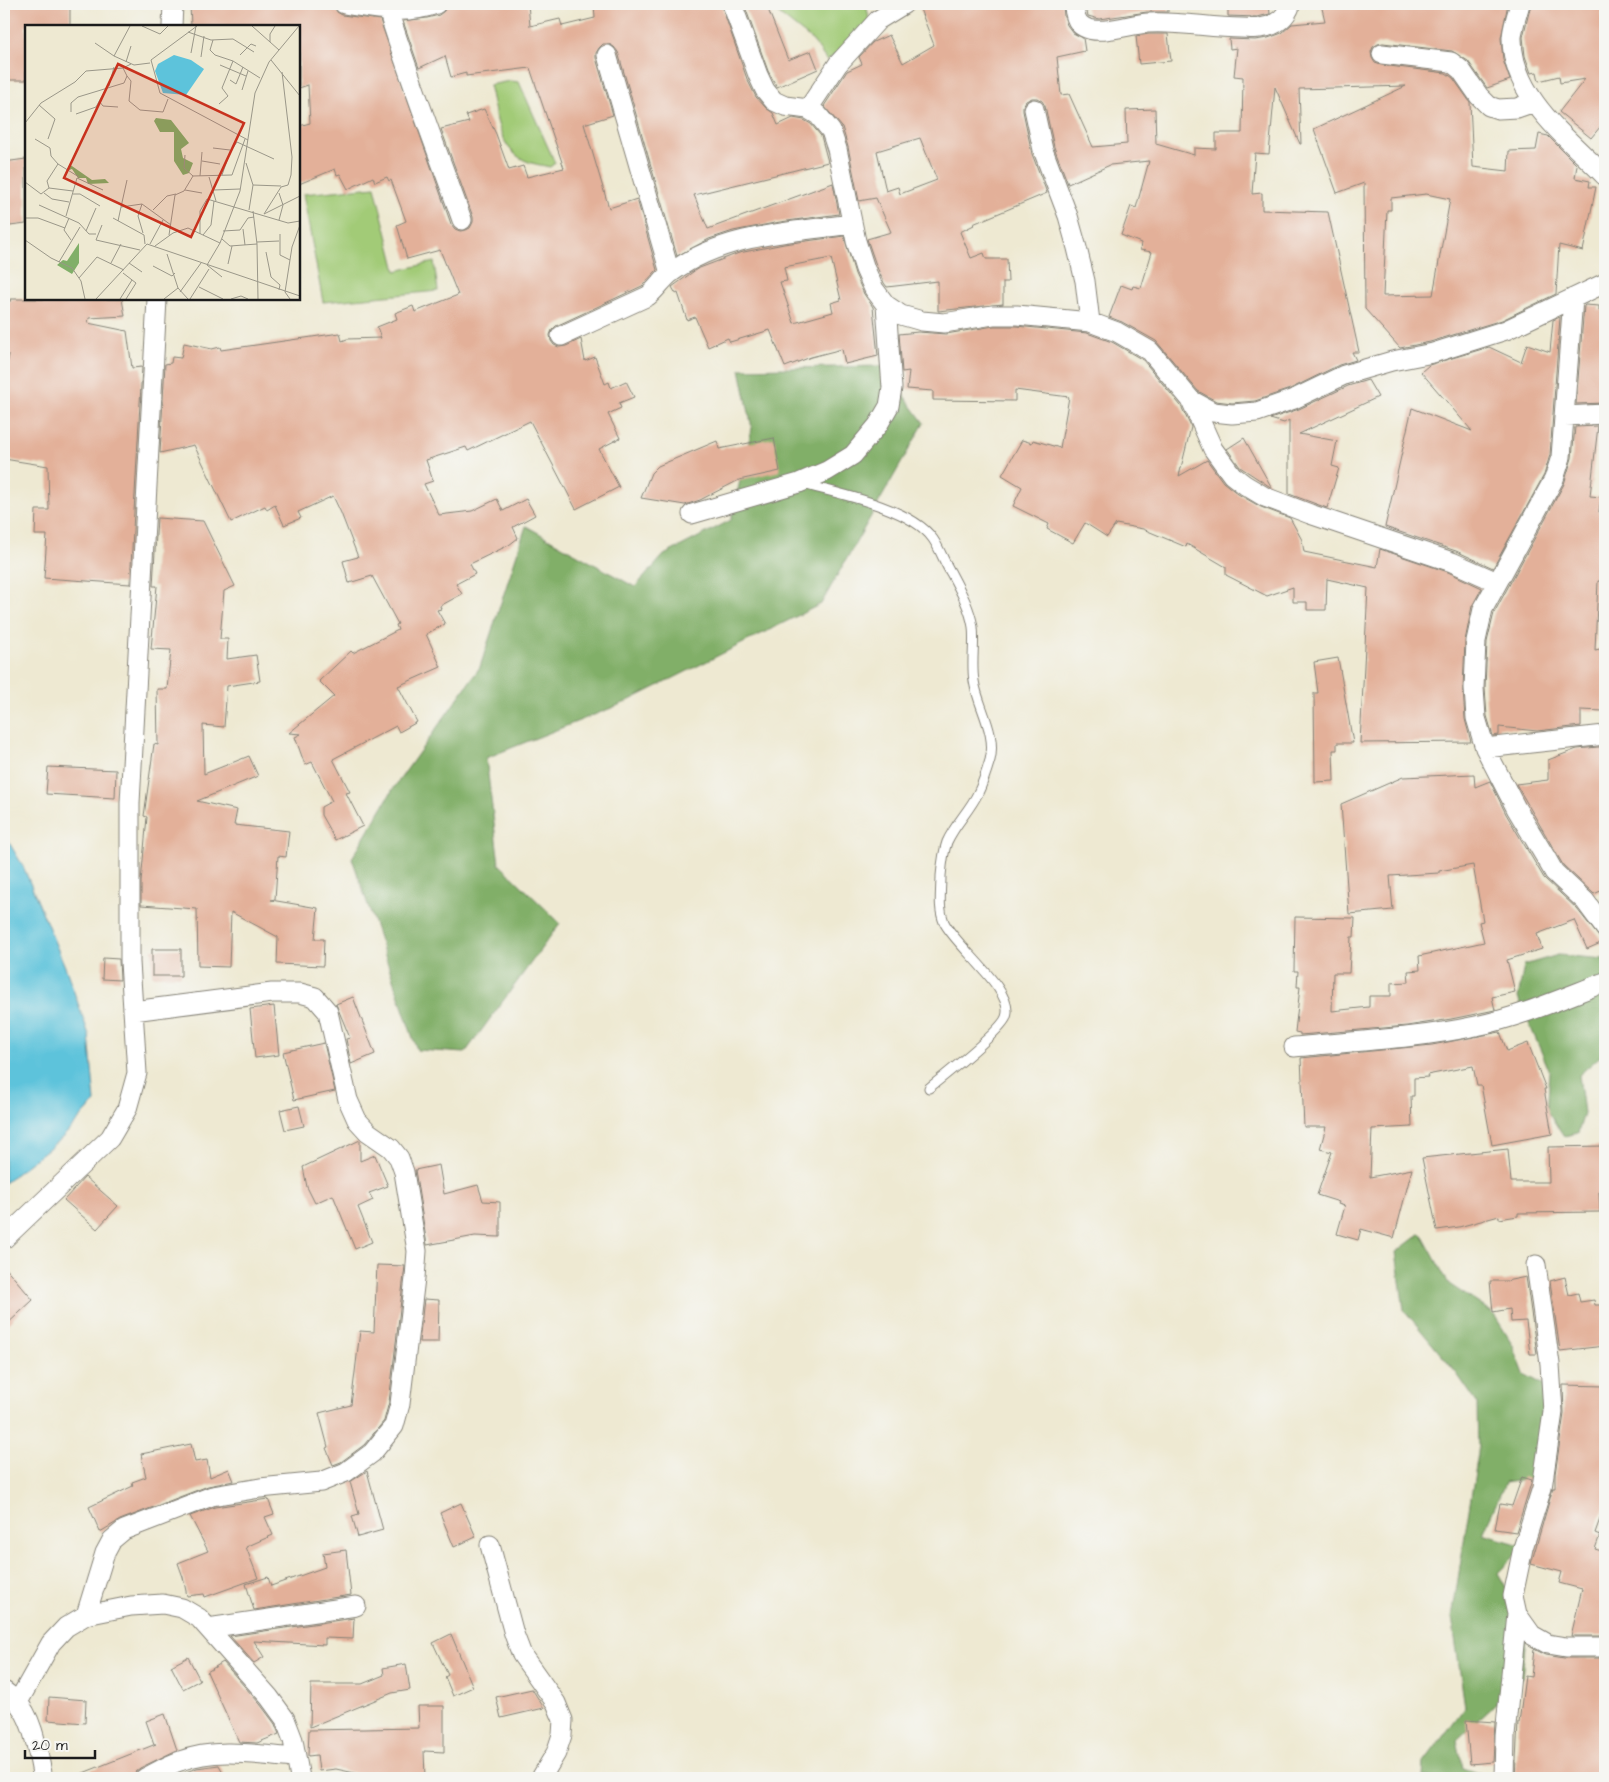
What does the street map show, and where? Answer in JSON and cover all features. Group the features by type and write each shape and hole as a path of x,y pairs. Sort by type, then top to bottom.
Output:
{"street":[{"path":"172,25 173,4"},
{"path":"344,4 388,10 413,10 436,4"},
{"path":"732,4 758,75 774,102 785,106 808,109 818,115 831,131 837,149 852,224 865,269 874,289 886,304 901,315 922,321 944,323 993,315 1033,316 1090,322 1116,332 1150,351 1191,400 1213,450 1232,475 1245,485 1265,497 1452,562 1497,582"},
{"path":"808,109 838,64 872,26 878,20 904,4"},
{"path":"1074,4 1078,23 1084,28 1099,30 1147,23 1176,23 1218,28 1260,28 1277,23 1287,14 1291,4"},
{"path":"1520,4 1512,36 1514,57 1522,80 1534,102 1552,124 1605,176"},
{"path":"388,10 415,94 462,220"},
{"path":"1382,54 1451,62 1461,70 1489,106 1498,109 1517,108 1534,102"},
{"path":"607,55 670,273"},
{"path":"1034,109 1043,150 1068,216 1086,281 1090,322"},
{"path":"561,336 648,296 658,288 670,273 706,253 763,236 852,224"},
{"path":"1191,400 1213,412 1232,414 1257,412 1294,399 1344,375 1392,361 1433,353 1506,330 1605,283"},
{"path":"1574,298 1561,457 1554,479 1483,609 1476,641 1474,688 1476,718 1485,748 1516,808 1554,872 1585,901 1605,928"},
{"path":"4,1239 110,1138 127,1109 137,1072 130,962 130,803 157,300"},
{"path":"692,514 800,484 827,471 853,455 878,425 889,406 892,388 886,304"},
{"path":"1565,416 1605,414"},
{"path":"1485,748 1605,735"},
{"path":"1294,1047 1417,1036 1477,1026 1526,1012 1605,982"},
{"path":"86,1614 106,1553 112,1540 124,1530 212,1496 260,1488 321,1482 346,1472 372,1453 394,1426 400,1404 415,1278 417,1251 404,1172 399,1158 391,1148 368,1132 357,1120 348,1100 328,1012 315,997 300,993 272,993 133,1011"},
{"path":"1504,1778 1505,1736 1517,1614 1513,1596 1523,1548 1542,1488 1553,1412 1550,1364 1536,1265"},
{"path":"490,1545 514,1634 522,1655 556,1703 563,1720 562,1735 556,1753 541,1778"},
{"path":"43,1778 36,1742 29,1721 11,1696 51,1643 66,1627 86,1614 132,1606 163,1604 182,1608 199,1618 268,1697 284,1718 294,1740 301,1778"},
{"path":"208,1628 356,1606"},
{"path":"1517,1614 1532,1635 1548,1644 1566,1647 1605,1647"},
{"path":"145,1778 179,1761 201,1755 224,1752 296,1758"}],"lane":[{"path":"800,484 867,502 900,515 923,528 932,538 960,590 973,625 975,649 973,678 989,728 990,758 978,793 948,841 942,865 940,908 945,923 953,937 994,981 1008,1009 1006,1018 992,1034 930,1088"}],"green space":[{"path":"790,4 866,4 870,23 827,61 813,41 775,11"},
{"path":"510,81 519,82 555,163 550,167 524,160 515,154 503,137 496,117 489,85"},
{"path":"375,187 396,271 434,262 438,291 323,302 303,194"},
{"path":"882,366 924,423 821,604 624,703 486,758 499,864 560,923 465,1053 417,1050 352,858 393,789 480,667 526,526 635,587 664,555 731,520 752,428 740,369"},
{"path":"1558,955 1605,959 1605,1052 1579,1075 1584,1113 1578,1133 1564,1136 1547,1111 1550,1072 1518,998 1524,965"},
{"path":"1421,1233 1449,1284 1493,1313 1513,1345 1524,1374 1550,1388 1550,1476 1505,1483 1483,1534 1524,1546 1498,1573 1527,1624 1522,1678 1457,1740 1463,1768 1485,1775 1483,1778 1423,1778 1424,1762 1465,1707 1452,1617 1478,1453 1477,1403 1457,1374 1404,1310 1396,1252"}],"water":[{"path":"4,834 23,866 66,969 89,1035 95,1102 62,1138 4,1183"}],"building":[{"path":"4,4 70,4 70,25 25,25 25,80 6,80 6,51 4,51"},
{"path":"190,4 333,4 337,12 342,15 380,20 451,224 460,231 470,228 473,217 441,129 469,122 466,115 484,109 496,134 509,170 523,166 527,177 564,168 530,68 466,76 466,73 451,77 445,56 419,68 403,21 439,15 444,11 447,4 528,4 530,26 560,19 562,26 595,18 594,4 721,4 747,79 756,97 773,113 778,125 793,118 804,120 811,124 821,136 828,162 694,195 708,229 833,183 839,214 733,231 709,239 677,256 618,52 609,44 603,44 599,48 596,58 613,115 584,124 609,208 637,199 657,270 642,286 556,326 550,335 554,345 559,347 581,339 585,361 595,357 605,384 609,382 611,388 626,381 634,397 619,403 621,408 608,414 620,438 599,449 619,487 576,509 530,421 468,451 466,447 426,460 433,481 424,484 439,515 472,511 497,499 503,511 526,499 535,515 513,527 518,538 509,545 470,564 475,574 456,584 462,594 440,606 441,609 437,610 445,624 426,634 441,667 398,686 417,722 399,732 396,726 333,759 350,792 346,793 363,826 335,840 321,815 321,807 332,801 312,762 305,765 295,737 301,734 289,733 334,696 319,681 351,651 353,653 398,630 396,625 398,624 372,576 349,583 343,561 358,557 333,496 298,512 301,518 284,525 275,505 267,510 265,506 231,522 194,445 160,453 165,364 171,363 172,357 181,358 184,343 212,349 220,347 221,350 340,333 342,341 347,339 381,338 377,327 397,319 395,313 413,306 415,312 458,295 440,250 407,259 397,225 406,221 391,180 389,181 387,177 375,182 373,177 348,189 340,174 337,175 335,169 300,184 300,126 310,123 308,85 300,88 300,25 191,25"},
{"path":"744,4 766,4 788,60 811,51 818,69 777,87 768,71"},
{"path":"918,4 1063,4 1067,25 1073,33 1083,38 1085,51 1057,57 1061,95 1069,94 1093,147 1127,144 1126,110 1155,109 1156,144 1194,155 1194,148 1216,149 1216,133 1242,133 1243,77 1234,76 1237,48 1230,49 1229,39 1255,40 1268,38 1282,33 1292,24 1325,21 1321,4 1508,4 1501,38 1503,60 1510,80 1487,88 1468,61 1452,51 1383,43 1373,47 1371,52 1372,58 1375,63 1381,65 1446,73 1453,78 1470,102 1473,167 1508,171 1509,151 1536,150 1539,134 1548,136 1577,165 1575,178 1590,181 1589,187 1596,187 1583,251 1559,245 1556,294 1502,320 1430,342 1400,348 1365,309 1364,183 1337,193 1314,129 1406,86 1299,89 1301,144 1275,87 1269,154 1255,153 1252,194 1262,193 1262,210 1328,212 1359,352 1352,352 1356,360 1339,365 1290,389 1255,401 1232,403 1216,401 1198,391 1156,341 1109,317 1121,285 1132,289 1133,286 1141,288 1152,252 1140,250 1141,243 1121,235 1131,206 1136,208 1149,161 1110,165 1068,184 1054,147 1045,106 1037,98 1026,101 1023,111 1032,154 1047,193 973,224 960,232 971,258 984,253 986,259 1007,259 1008,282 1003,282 1003,304 938,311 938,281 887,287 876,265 867,239 891,232 876,198 859,201 842,127 824,106 847,71 862,64 859,57 873,42 889,35 903,63 934,45","holes":["920,138 937,180 900,194 898,187 886,191 877,151","1426,194 1450,199 1433,295 1383,296 1387,210 1391,210 1391,198"]},
{"path":"1085,4 1168,4 1168,12 1147,12 1099,19 1088,16"},
{"path":"1228,4 1269,4 1270,14 1257,17 1228,16"},
{"path":"1531,4 1601,4 1603,22 1605,22 1605,121 1591,138 1559,112 1585,79 1560,83 1559,76 1539,81 1537,72 1531,73 1525,56 1523,37"},
{"path":"1168,34 1171,61 1139,64 1136,36"},
{"path":"25,159 25,224 10,226 6,196 4,197 4,162"},
{"path":"844,236 855,274 864,294 873,307 878,356 845,364 842,349 811,357 785,367 770,330 730,342 728,338 708,347 695,317 687,320 678,293 676,294 672,287 697,269 739,253 784,244","holes":["831,258 841,300 831,303 833,312 794,323 780,282 787,281 784,267"]},
{"path":"10,299 122,300 125,316 89,318 88,323 127,331 132,368 142,367 130,584 44,578 47,535 35,535 36,510 49,510 48,466 4,459 4,379 9,355 4,355 4,301 11,301"},
{"path":"1585,305 1599,306 1599,310 1605,310 1605,403 1576,404"},
{"path":"1560,317 1550,455 1544,475 1493,568 1456,551 1385,527 1412,408 1472,431 1421,372 1429,365 1489,347 1521,362 1527,344 1550,352 1553,320"},
{"path":"994,326 1016,326 1087,333 1112,342 1143,360 1181,406 1191,427 1179,476 1207,460 1223,482 1238,494 1261,507 1290,518 1302,540 1304,552 1377,567 1380,549 1448,572 1482,588 1472,606 1465,641 1463,689 1465,719 1471,742 1360,743 1368,588 1327,579 1326,610 1307,610 1307,602 1293,602 1293,587 1267,596 1226,575 1226,567 1187,544 1186,547 1143,529 1116,524 1107,537 1085,523 1073,543 1047,529 1049,524 1013,506 1022,487 1002,475 1022,440 1032,443 1033,440 1060,448 1069,397 1015,390 1015,401 933,400 933,391 907,389 909,371 902,372 899,334 918,332 946,334"},
{"path":"1368,380 1378,397 1299,434 1337,441 1332,466 1339,468 1327,508 1289,494 1289,420 1284,423 1270,419 1299,409 1348,386"},
{"path":"1598,426 1590,496 1601,497 1599,512 1605,513 1605,581 1598,581 1595,650 1605,648 1603,711 1581,710 1581,726 1537,731 1499,727 1499,735 1493,736 1487,716 1485,688 1487,642 1494,613 1564,484 1572,458 1575,427"},
{"path":"774,438 780,471 739,480 700,500 685,505 641,498 651,473 658,466 717,441 719,449"},
{"path":"1244,438 1272,488 1240,467 1227,449"},
{"path":"157,518 203,521 235,586 224,591 220,639 228,639 227,659 256,655 260,681 227,686 224,727 203,725 204,774 249,756 258,776 197,801 237,810 234,825 289,831 286,857 278,856 275,899 271,900 318,908 315,939 324,939 323,966 277,964 278,937 231,912 229,967 198,966 197,909 141,905 141,882 147,817 144,816 154,744 158,745 157,689 167,689 171,650 151,649 157,586 153,586"},
{"path":"1338,658 1353,743 1337,743 1337,750 1333,750 1334,781 1315,782 1314,693 1318,693 1314,662"},
{"path":"1605,747 1605,889 1594,894 1563,865 1516,784 1548,780 1548,760 1577,749"},
{"path":"48,767 116,770 115,798 46,794"},
{"path":"1474,774 1475,787 1490,781 1506,814 1544,878 1577,909 1603,942 1587,949 1574,920 1537,934 1542,949 1507,960 1515,992 1492,997 1495,1010 1407,1026 1300,1035 1300,1033 1295,1032 1300,987 1297,987 1298,971 1294,971 1295,917 1355,918 1354,937 1351,937 1349,973 1333,973 1332,1011 1369,1007 1369,996 1391,996 1391,983 1409,982 1408,971 1420,970 1419,956 1484,942 1479,922 1483,921 1473,865 1439,871 1439,873 1390,876 1393,910 1349,914 1341,804 1403,777"},
{"path":"152,949 181,949 181,976 152,976"},
{"path":"103,958 119,959 120,980 102,979"},
{"path":"353,997 375,1054 351,1064 346,1039 350,1038 336,1004"},
{"path":"274,1006 279,1055 255,1058 250,1009"},
{"path":"1500,1032 1507,1051 1528,1043 1546,1089 1544,1089 1552,1134 1492,1145 1481,1085 1477,1085 1473,1066 1427,1075 1428,1077 1414,1078 1414,1096 1411,1096 1412,1127 1372,1129 1370,1177 1412,1169 1394,1238 1361,1229 1358,1240 1337,1234 1345,1206 1338,1204 1339,1202 1317,1195 1332,1152 1320,1149 1326,1127 1304,1127 1301,1058 1432,1045"},
{"path":"324,1043 335,1091 294,1100 283,1052"},
{"path":"299,1106 304,1126 285,1130 280,1110"},
{"path":"360,1140 360,1161 375,1155 388,1186 369,1193 373,1200 358,1207 372,1242 355,1249 333,1195 315,1203 307,1187 303,1167"},
{"path":"1605,1146 1605,1181 1602,1181 1602,1192 1599,1192 1600,1212 1518,1213 1518,1216 1499,1219 1499,1216 1459,1227 1437,1230 1422,1158 1508,1149 1511,1182 1549,1182 1548,1147"},
{"path":"439,1165 444,1194 478,1185 483,1201 500,1202 500,1237 475,1236 427,1245 415,1170"},
{"path":"85,1177 118,1206 97,1229 64,1200"},
{"path":"377,1265 405,1266 389,1402 384,1421 364,1445 341,1462 333,1465 326,1448 328,1447 319,1413 351,1405 360,1331 374,1332"},
{"path":"4,1266 33,1300 4,1327"},
{"path":"1526,1277 1537,1354 1530,1354 1526,1321 1511,1322 1510,1309 1493,1312 1490,1281 1506,1281"},
{"path":"1565,1277 1569,1295 1578,1293 1580,1302 1594,1300 1595,1305 1605,1305 1605,1346 1560,1351 1550,1281"},
{"path":"424,1299 439,1300 438,1342 419,1342"},
{"path":"1563,1385 1605,1386 1605,1505 1595,1533 1600,1535 1595,1549 1605,1552 1605,1610 1602,1636 1571,1636 1582,1589 1559,1583 1562,1572 1531,1564 1553,1488 1555,1488 1555,1474 1564,1414"},
{"path":"191,1444 195,1462 207,1460 210,1477 229,1469 234,1481 208,1486 120,1520 100,1532 89,1507 133,1486 132,1482 146,1477 141,1454"},
{"path":"367,1471 383,1530 358,1537 352,1516 359,1514 350,1482"},
{"path":"1522,1477 1532,1480 1516,1532 1495,1529 1500,1504 1512,1506"},
{"path":"268,1499 274,1514 265,1517 273,1535 246,1547 258,1578 205,1597 204,1594 187,1596 178,1563 208,1551 190,1516 215,1507"},
{"path":"461,1503 476,1537 454,1547 440,1513"},
{"path":"346,1550 351,1595 254,1610 246,1584 268,1577 271,1586 325,1567 323,1553"},
{"path":"354,1618 353,1639 325,1638 325,1645 254,1641 264,1657 254,1663 230,1636"},
{"path":"451,1634 473,1687 453,1696 445,1677 448,1675 433,1643"},
{"path":"1534,1649 1546,1655 1564,1658 1605,1658 1605,1778 1515,1778 1518,1723 1525,1676 1531,1677"},
{"path":"188,1657 200,1680 183,1689 171,1666"},
{"path":"223,1662 260,1704 275,1724 279,1734 257,1743 239,1742 207,1672"},
{"path":"406,1664 410,1690 392,1693 310,1727 311,1684 362,1684 384,1675 383,1668"},
{"path":"532,1689 544,1708 501,1718 496,1697"},
{"path":"49,1697 86,1700 85,1723 48,1720"},
{"path":"418,1706 444,1706 444,1752 424,1751 425,1778 364,1778 364,1775 336,1769 319,1771 317,1755 308,1756 309,1730 419,1728"},
{"path":"165,1714 177,1750 140,1768 135,1772 134,1778 73,1778 156,1744 154,1744 146,1721"},
{"path":"1466,1720 1495,1722 1493,1762 1470,1764"},
{"path":"219,1765 226,1778 169,1778 197,1768"}]}
